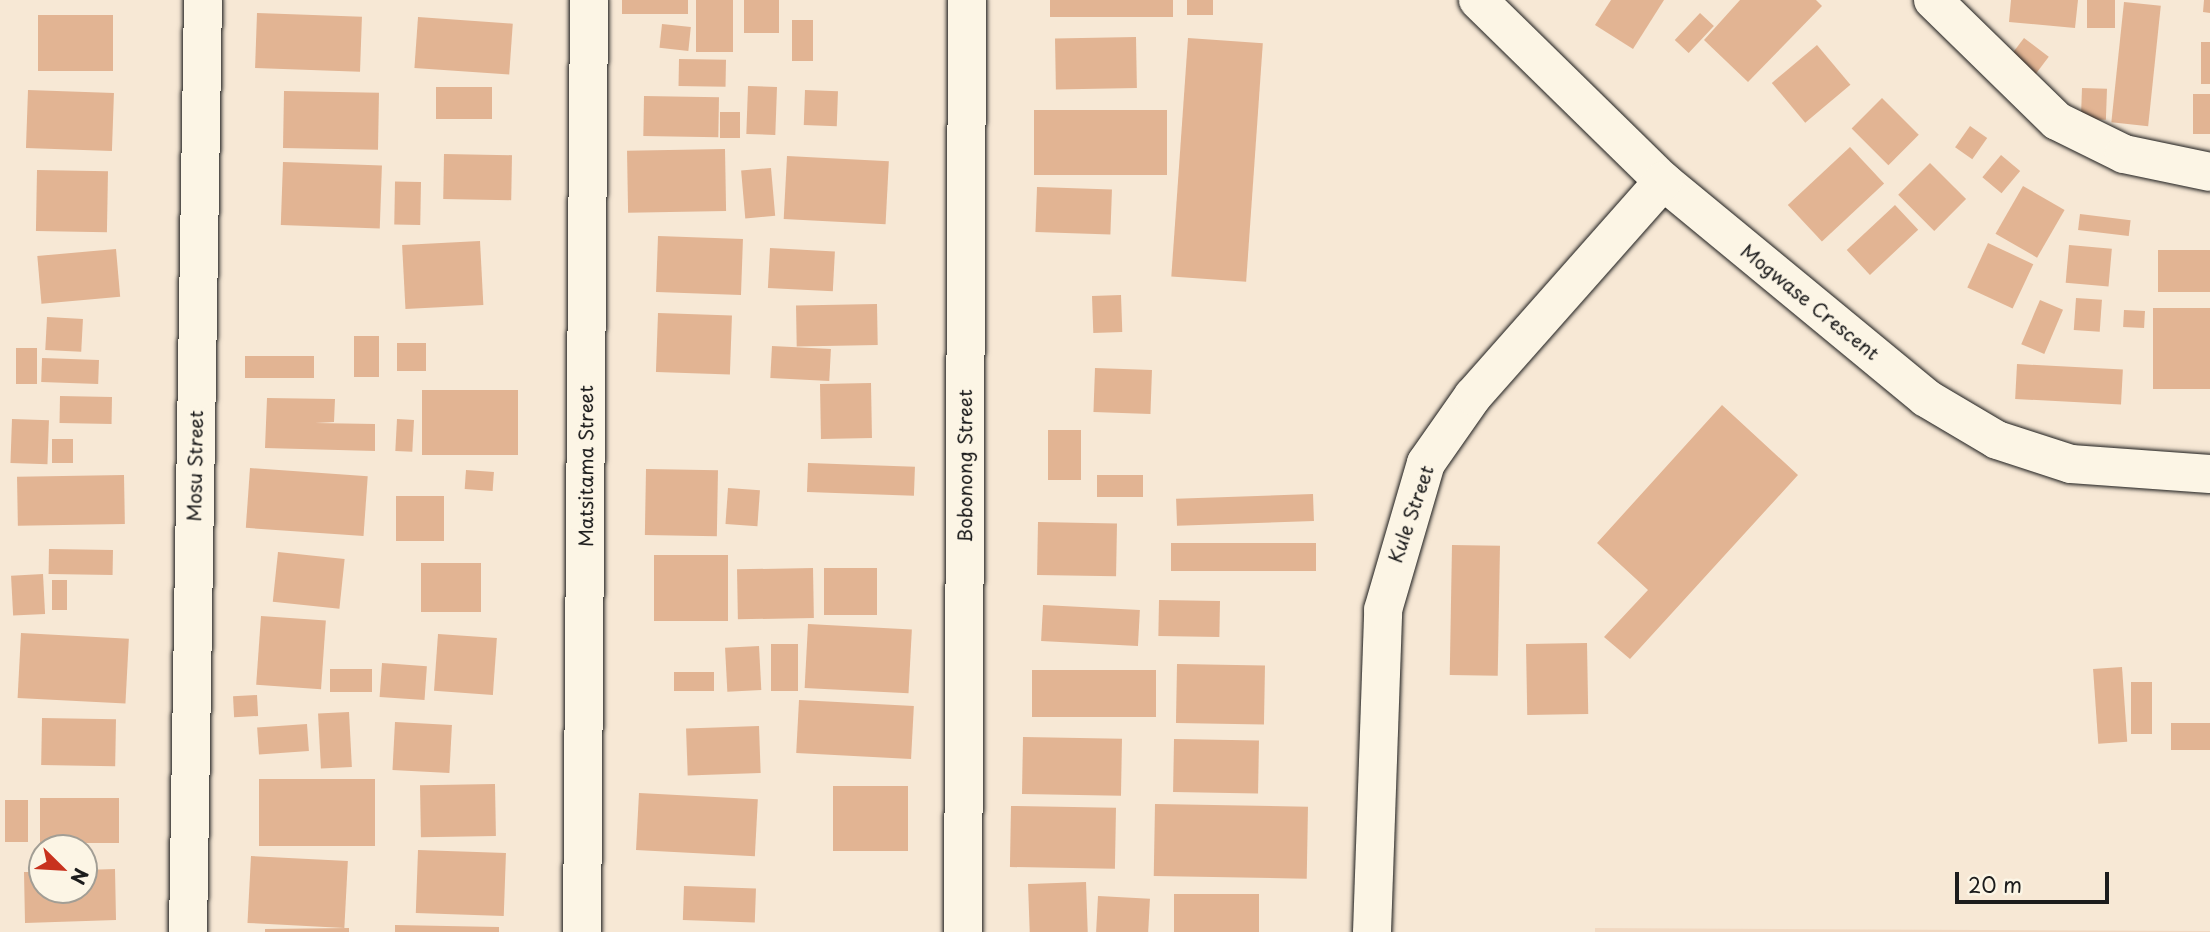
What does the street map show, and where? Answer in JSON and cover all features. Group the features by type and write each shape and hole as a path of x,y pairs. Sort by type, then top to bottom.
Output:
{"street":[{"name":"Mosu Street","path":"188,932 203,0"},
{"name":"Matsitama Street","path":"582,932 589,0"},
{"name":"Bobonong Street","path":"963,932 967,0"},
{"name":"Mogwase Crescent","path":"1478,0 1663,181 1926,398 1997,440 2071,464 2210,474"},
{"path":"1933,0 2057,121 2124,154 2210,172"},
{"name":"Kule Street","path":"1372,932 1382,610 1426,463 1473,396 1663,181"}],"shaded area":[{"path":"1595,928 2210,931 2210,932 1595,932"}],"building":[{"path":"622,0 688,0 688,14 622,14"},
{"path":"696,0 733,0 733,52 696,52"},
{"path":"744,0 779,0 779,33 744,33"},
{"path":"1050,0 1173,0 1173,17 1050,17"},
{"path":"1187,0 1213,0 1213,15 1187,15"},
{"path":"1611,0 1664,0 1633,49 1595,25"},
{"path":"1740,0 1816,0 1822,6 1748,82 1704,40"},
{"path":"2011,0 2078,0 2075,28 2009,22"},
{"path":"2087,0 2115,0 2115,28 2087,28"},
{"path":"2204,0 2210,0 2210,13 2203,12"},
{"path":"2124,2 2161,6 2148,126 2111,122"},
{"path":"257,13 362,17 360,72 255,68"},
{"path":"1700,13 1714,26 1689,53 1675,40"},
{"path":"38,15 113,15 113,71 38,71"},
{"path":"418,17 513,24 509,75 414,68"},
{"path":"792,20 813,20 813,61 792,61"},
{"path":"662,24 691,27 688,51 659,48"},
{"path":"1136,37 1137,88 1056,89 1055,38"},
{"path":"1188,38 1263,43 1246,282 1171,276"},
{"path":"2024,38 2049,57 2035,75 2010,56"},
{"path":"2201,42 2210,42 2210,84 2201,84"},
{"path":"1817,45 1850,85 1805,123 1772,83"},
{"path":"679,59 726,60 726,87 679,86"},
{"path":"748,86 777,87 775,135 746,134"},
{"path":"436,87 492,87 492,119 436,119"},
{"path":"2082,88 2107,89 2106,120 2081,119"},
{"path":"28,90 114,93 112,151 26,148"},
{"path":"805,90 838,91 837,126 804,125"},
{"path":"284,91 379,93 378,150 283,148"},
{"path":"2193,94 2210,94 2210,134 2193,134"},
{"path":"644,96 719,97 718,137 643,136"},
{"path":"1882,98 1919,135 1888,165 1852,128"},
{"path":"1034,110 1167,110 1167,175 1034,175"},
{"path":"720,112 740,112 740,138 720,138"},
{"path":"1970,126 1987,138 1972,159 1955,147"},
{"path":"1850,147 1884,184 1822,242 1788,205"},
{"path":"725,149 726,211 628,213 627,151"},
{"path":"444,154 512,155 511,200 443,199"},
{"path":"2001,155 2020,171 2002,193 1982,177"},
{"path":"787,156 889,161 886,224 784,219"},
{"path":"283,162 382,165 380,228 281,225"},
{"path":"1930,163 1966,199 1934,231 1898,195"},
{"path":"771,168 775,216 745,218 741,171"},
{"path":"37,170 108,171 107,232 36,231"},
{"path":"395,182 421,182 420,225 394,225"},
{"path":"2023,186 2065,210 2037,258 1996,234"},
{"path":"1037,187 1112,190 1110,235 1035,232"},
{"path":"1895,205 1918,230 1870,275 1847,250"},
{"path":"2080,214 2131,220 2129,236 2078,230"},
{"path":"658,236 743,239 741,295 656,292"},
{"path":"480,241 483,305 405,309 402,245"},
{"path":"1988,243 2033,264 2013,309 1967,287"},
{"path":"2069,245 2112,249 2109,287 2066,283"},
{"path":"770,248 835,251 833,291 768,288"},
{"path":"116,249 120,297 41,304 37,256"},
{"path":"2158,250 2210,250 2210,292 2158,292"},
{"path":"1121,295 1122,332 1093,333 1092,296"},
{"path":"2076,298 2102,300 2100,332 2074,330"},
{"path":"2040,300 2063,310 2044,354 2021,344"},
{"path":"877,304 878,345 797,346 796,305"},
{"path":"2153,308 2210,308 2210,389 2153,389"},
{"path":"2124,310 2145,311 2144,328 2123,327"},
{"path":"658,313 732,316 730,375 656,372"},
{"path":"47,317 83,319 81,352 45,350"},
{"path":"354,336 379,336 379,377 354,377"},
{"path":"397,343 426,343 426,371 397,371"},
{"path":"772,346 831,349 829,381 770,378"},
{"path":"16,348 37,348 37,384 16,384"},
{"path":"245,356 314,356 314,378 245,378"},
{"path":"42,358 99,360 98,384 41,382"},
{"path":"2017,364 2123,370 2121,404 2015,399"},
{"path":"1095,368 1152,370 1150,414 1093,412"},
{"path":"871,383 872,438 821,439 820,384"},
{"path":"422,390 518,390 518,455 422,455"},
{"path":"60,396 112,397 112,424 60,423"},
{"path":"267,398 335,399 334,422 315,423 375,424 375,451 265,448"},
{"path":"1722,405 1798,475 1630,659 1604,637 1648,590 1597,543"},
{"path":"12,419 49,420 47,464 10,463"},
{"path":"397,419 414,420 412,452 395,451"},
{"path":"1048,430 1081,430 1081,480 1048,480"},
{"path":"52,439 73,439 73,463 52,463"},
{"path":"808,463 915,467 914,496 807,492"},
{"path":"250,468 368,476 364,536 246,528"},
{"path":"646,469 718,470 717,536 645,535"},
{"path":"466,470 494,472 493,491 465,489"},
{"path":"124,475 125,524 18,526 17,477"},
{"path":"1097,475 1143,475 1143,497 1097,497"},
{"path":"728,488 760,490 757,526 725,524"},
{"path":"1313,494 1314,521 1177,526 1176,499"},
{"path":"396,496 444,496 444,541 396,541"},
{"path":"1038,522 1117,523 1116,576 1037,575"},
{"path":"1171,543 1316,543 1316,571 1171,571"},
{"path":"1452,545 1500,546 1498,676 1450,675"},
{"path":"49,549 113,550 113,575 49,574"},
{"path":"278,552 345,559 339,609 273,602"},
{"path":"654,555 728,555 728,621 654,621"},
{"path":"421,563 481,563 481,612 421,612"},
{"path":"813,568 814,618 738,619 737,569"},
{"path":"824,568 877,568 877,615 824,615"},
{"path":"43,574 45,614 13,616 11,576"},
{"path":"52,580 67,580 67,610 52,610"},
{"path":"1159,600 1220,601 1219,637 1158,636"},
{"path":"1043,605 1140,610 1138,646 1041,641"},
{"path":"261,616 326,621 321,689 256,685"},
{"path":"808,624 912,629 909,693 805,688"},
{"path":"21,633 129,639 125,704 18,698"},
{"path":"438,634 497,638 493,695 434,691"},
{"path":"1587,643 1588,714 1527,715 1526,644"},
{"path":"771,644 798,644 798,691 771,691"},
{"path":"759,646 761,690 727,692 725,648"},
{"path":"382,663 427,666 425,700 380,697"},
{"path":"1177,664 1265,666 1264,725 1176,723"},
{"path":"2122,667 2127,742 2098,744 2093,669"},
{"path":"330,669 372,669 372,692 330,692"},
{"path":"1032,670 1156,670 1156,717 1032,717"},
{"path":"674,672 714,672 714,691 674,691"},
{"path":"2131,682 2152,682 2152,734 2131,734"},
{"path":"257,695 258,716 234,717 233,696"},
{"path":"799,700 914,706 911,759 796,753"},
{"path":"349,712 352,767 321,769 318,714"},
{"path":"42,718 116,719 115,766 41,765"},
{"path":"395,722 452,725 449,773 392,770"},
{"path":"2171,723 2210,723 2210,750 2171,750"},
{"path":"307,724 309,751 259,754 257,727"},
{"path":"759,726 761,773 688,776 686,729"},
{"path":"1023,737 1122,739 1121,796 1022,794"},
{"path":"1174,739 1259,740 1258,793 1173,792"},
{"path":"259,779 375,779 375,846 259,846"},
{"path":"495,784 496,836 421,837 420,785"},
{"path":"833,786 908,786 908,851 833,851"},
{"path":"639,793 758,799 755,856 636,850"},
{"path":"40,798 119,798 119,843 98,843 98,834 40,834"},
{"path":"5,800 28,800 28,842 5,842"},
{"path":"1155,804 1308,807 1307,879 1154,876"},
{"path":"1011,806 1116,808 1115,869 1010,867"},
{"path":"418,850 506,853 504,916 416,913"},
{"path":"251,856 348,861 344,928 247,923"},
{"path":"115,869 116,920 25,923 24,872 28,872 28,904 98,904 98,870"},
{"path":"1086,882 1088,932 1030,932 1028,884"},
{"path":"684,886 756,889 755,922 683,920"},
{"path":"1174,894 1259,894 1259,932 1174,932"},
{"path":"1098,896 1150,899 1148,932 1096,932"},
{"path":"395,925 499,927 499,932 395,932"},
{"path":"349,928 349,932 265,932 265,929"}]}
